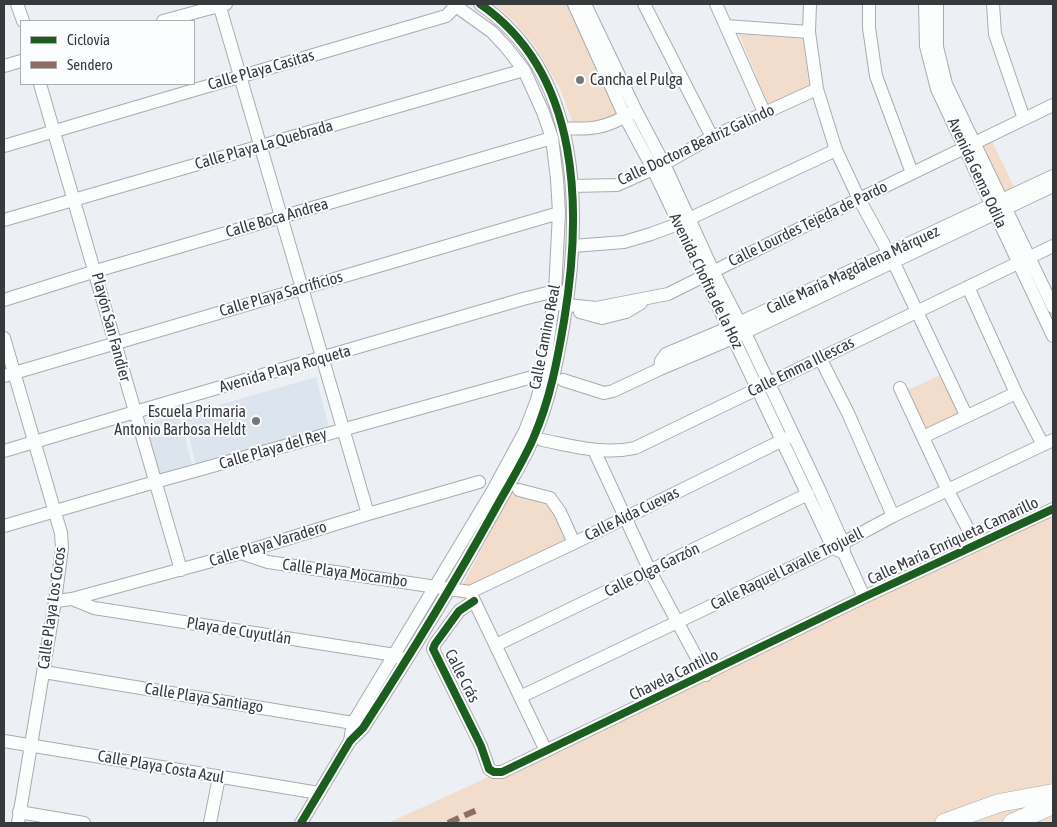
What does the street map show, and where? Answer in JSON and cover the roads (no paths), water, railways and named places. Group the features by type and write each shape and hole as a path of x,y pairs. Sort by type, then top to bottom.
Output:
{"highway":[{"path":"944,823 999,803 1053,793"},
{"path":"1012,823 1053,805"}],"street":[{"path":"17,4 23,20"},
{"path":"166,20 221,4 260,146 368,514"},
{"name":"Calle Camino Real","path":"400,658 436,586 518,444 536,400 573,246 572,186 563,128 545,77 532,56 507,26 480,4"},
{"name":"Avenida Chofita de la Hoz","path":"574,4 595,36"},
{"name":"Avenida Chofita de la Hoz","path":"585,4 595,36 708,274 736,330 768,383 794,435 840,548 864,597"},
{"path":"644,4 712,137"},
{"path":"716,4 764,112"},
{"path":"810,4 809,32 817,89 836,150 859,199 891,257 966,416"},
{"path":"869,4 869,28 876,76 912,173"},
{"name":"Avenida Gema Odila","path":"926,4 926,46 937,89 970,146"},
{"name":"Avenida Gema Odila","path":"937,4 937,47 946,84 970,146 1024,259 1053,336"},
{"path":"993,4 995,34 1024,119"},
{"name":"Calle Camino Real","path":"319,792 400,658 451,589 533,439 555,373 561,298 559,213 552,138 543,112 524,70 492,32 455,5"},
{"name":"Calle Playa Casitas","path":"4,146 446,16 455,5"},
{"path":"726,26 809,32"},
{"path":"4,66 20,61"},
{"name":"Calle Playa La Quebrada","path":"4,220 524,70"},
{"name":"Playón San Fandier","path":"40,85 96,271 154,482 181,570"},
{"name":"Calle Doctora Beatriz Galindo","path":"572,186 617,184 658,166 764,112 817,89"},
{"name":"Calle Lourdes Tejeda de Pardo","path":"561,298 596,308 668,294 1053,105"},
{"path":"563,128 589,129 605,126 631,114"},
{"name":"Calle Boca Andrea","path":"4,300 282,216 552,138"},
{"path":"573,246 624,242 651,234 836,150"},
{"name":"Calle María Magdalena Márquez","path":"999,207 1053,176"},
{"name":"Calle María Magdalena Márquez","path":"563,380 604,393 612,391 660,369 661,362 666,354 736,330 999,207 1053,186"},
{"name":"Calle Playa Sacrificios","path":"9,374 559,213"},
{"name":"Calle Emma Illescas","path":"542,440 594,450 618,452 635,448 1053,246"},
{"name":"Avenida Gema Odila","path":"1024,259 1053,307"},
{"path":"968,287 1016,393 1048,442"},
{"name":"Avenida Playa Roqueta","path":"4,452 513,302 561,298"},
{"name":"Avenida Chofita de la Hoz","path":"736,330 757,389 782,442 808,494 840,548"},
{"name":"Calle Playa Los Cocos","path":"4,338 9,374 61,534 62,548 44,672 18,819"},
{"path":"820,358 848,413 893,516"},
{"name":"Calle Playa del Rey","path":"4,526 154,482 543,374"},
{"path":"900,388 948,491 976,544"},
{"path":"923,438 1016,393"},
{"name":"Calle Aída Cuevas","path":"472,596 574,543 794,435"},
{"name":"Calle Raquel Lavalle Trojuell","path":"520,697 840,548 893,516 1048,442"},
{"path":"594,450 650,571 706,675"},
{"name":"Calle Playa Varadero","path":"55,601 72,599 181,570 480,482"},
{"path":"519,490 550,498 560,512 574,543"},
{"name":"Calle Olga Garzón","path":"496,644 808,494"},
{"name":"Calle María Enriqueta Camarillo","path":"864,597 1053,509"},
{"name":"Calle Playa Mocambo","path":"241,553 268,562 436,586 472,596"},
{"path":"472,596 546,751"},
{"name":"Calle Crás","path":"472,596 458,611 435,644 433,650 478,738 489,769 494,772"},
{"name":"Chavela Cantillo","path":"494,772 502,772 864,597"},
{"name":"Playa de Cuyutlán","path":"72,599 94,608 400,658"},
{"name":"Calle Playa Santiago","path":"44,672 358,725"},
{"name":"Calle Playa Costa Azul","path":"4,741 319,792"},
{"path":"210,823 219,777"},
{"path":"301,823 319,792"},
{"path":"18,819 84,823"}],"place":[{"name":"Cancha el Pulga","path":"580,80"},
{"name":"Escuela Primaria Antonio Barbosa Heldt","path":"256,421"}]}
